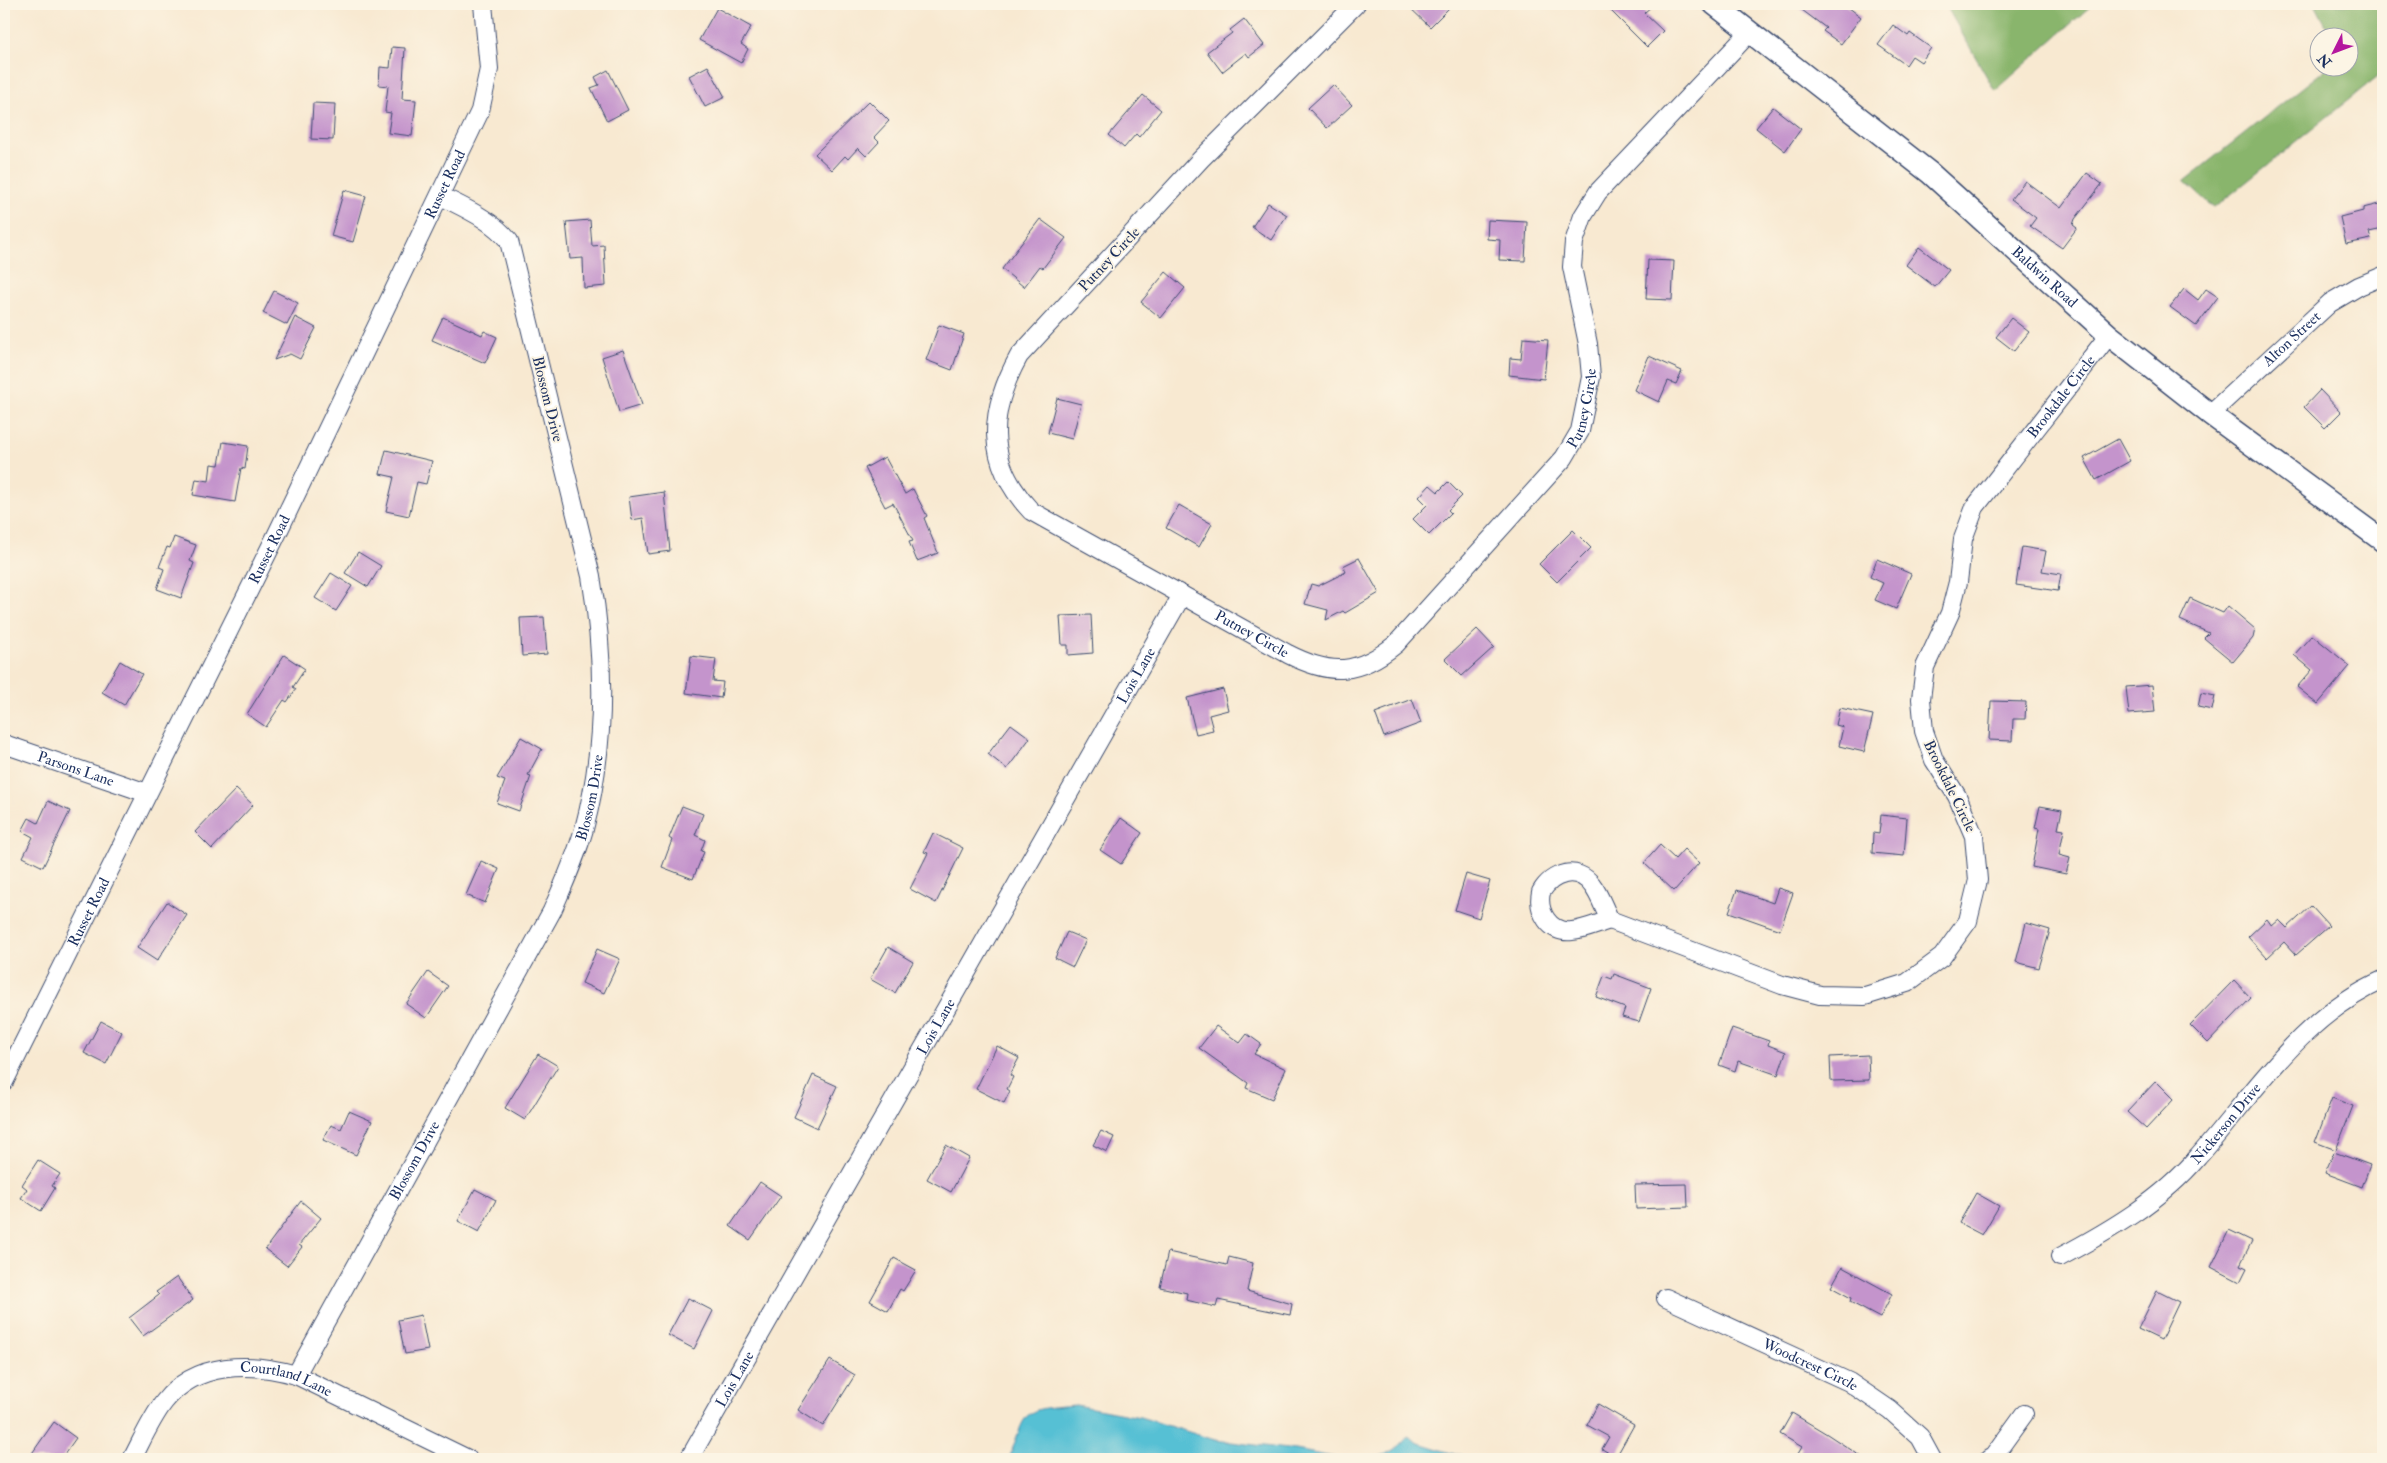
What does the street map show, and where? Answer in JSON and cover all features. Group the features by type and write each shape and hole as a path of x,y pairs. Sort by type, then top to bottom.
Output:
{"street":[{"name":"Russet Road","path":"4,1082 280,528 480,112 489,68 484,4"},
{"name":"Putney Circle","path":"1356,4 1201,159 1019,356 1002,391 995,436 999,459 1016,495 1031,511 1310,666 1342,670 1356,668 1380,656 1396,644 1568,451 1580,431 1590,377 1588,344 1572,267 1574,242 1583,216 1598,192 1750,32"},
{"name":"Baldwin Road","path":"1714,4 1930,173 2109,335 2210,414 2383,541"},
{"name":"Blossom Drive","path":"296,1375 552,911 584,829 591,798 600,732 598,620 591,576 509,241 484,218 441,196"},
{"name":"Alton Street","path":"2210,414 2330,303 2359,286 2383,276"},
{"name":"Brookdale Circle","path":"1610,920 1782,985 1820,995 1864,996 1907,983 1942,957 1968,921 1978,880 1974,836 1957,796 1934,760 1924,731 1921,699 1925,667 1950,613 1958,582 1963,539 1975,507 2109,335"},
{"name":"Lois Lane","path":"689,1459 1182,595"},
{"name":"Parsons Lane","path":"4,744 147,793"},
{"name":"Nickerson Drive","path":"2060,1257 2102,1234 2159,1194 2197,1158 2272,1067 2304,1033 2336,1006 2383,980"},
{"name":"Woodcrest Circle","path":"1666,1298 1850,1382 1890,1410 1920,1437 1932,1459"},
{"name":"Courtland Lane","path":"132,1459 164,1402 182,1385 194,1377 214,1370 238,1366 274,1368 296,1375 468,1459"},
{"path":"1989,1459 1993,1457 2024,1414"}],"green space":[{"path":"1945,4 2093,4 1995,91"},
{"path":"2315,4 2383,4 2383,72 2214,208 2184,181 2314,78 2360,78 2360,28 2327,28"}],"water":[{"path":"1076,1405 1140,1417 1215,1440 1296,1450 1343,1459 1009,1459 1019,1430 1029,1415 1045,1408"},
{"path":"1408,1436 1419,1443 1470,1459 1368,1459 1391,1452 1400,1446"}],"building":[{"path":"1406,4 1453,4 1430,27"},
{"path":"1604,4 1654,4 1644,13 1663,31 1647,47"},
{"path":"1794,4 1844,4 1861,17 1841,44 1823,31 1826,28"},
{"path":"717,8 751,27 741,44 748,49 741,63 699,40"},
{"path":"1244,19 1264,45 1249,57 1246,53 1222,72 1207,52 1232,33 1230,30"},
{"path":"1893,25 1908,36 1910,33 1931,48 1921,62 1912,56 1906,65 1878,45"},
{"path":"392,47 405,48 402,99 416,100 412,136 388,133 391,113 385,112 388,86 379,85 380,67 390,68"},
{"path":"708,66 725,97 705,107 689,76"},
{"path":"608,70 628,110 607,121 591,88 599,85 595,77"},
{"path":"1333,85 1352,105 1327,128 1308,108"},
{"path":"1143,95 1161,110 1139,137 1136,134 1124,148 1109,135"},
{"path":"869,101 889,121 874,137 879,142 866,156 858,148 848,159 845,156 832,170 815,154"},
{"path":"313,103 335,104 333,140 311,139"},
{"path":"1773,107 1801,129 1785,151 1756,128"},
{"path":"2087,173 2102,184 2075,219 2073,225 2077,228 2062,248 2030,226 2036,218 2011,199 2025,181 2061,208"},
{"path":"344,190 366,196 353,242 331,236"},
{"path":"1268,203 1287,215 1271,240 1252,227"},
{"path":"2383,203 2383,229 2369,232 2371,239 2346,244 2340,217"},
{"path":"1040,219 1066,238 1043,268 1040,266 1024,287 1002,269"},
{"path":"590,220 592,246 604,245 606,286 584,288 583,258 570,259 566,222"},
{"path":"1488,220 1527,222 1525,261 1499,260 1500,240 1487,239"},
{"path":"1919,247 1949,270 1935,287 1906,265"},
{"path":"1648,260 1674,261 1672,300 1646,299"},
{"path":"1166,272 1185,288 1161,318 1141,302"},
{"path":"2184,289 2198,300 2206,289 2218,297 2196,326 2170,307"},
{"path":"274,291 298,303 287,325 263,313"},
{"path":"295,317 316,328 300,359 290,354 274,360"},
{"path":"443,317 482,335 484,331 497,337 485,363 432,340"},
{"path":"2011,318 2029,332 2014,351 1996,337"},
{"path":"939,325 964,334 952,370 926,360"},
{"path":"1523,338 1548,340 1544,379 1509,375 1510,358 1521,359"},
{"path":"623,350 642,405 619,412 602,357"},
{"path":"1649,356 1682,371 1676,384 1668,381 1659,402 1634,390"},
{"path":"2320,390 2341,412 2325,428 2304,407"},
{"path":"1057,398 1081,404 1072,439 1048,433"},
{"path":"2118,439 2130,461 2096,480 2084,458"},
{"path":"223,442 248,446 245,469 241,468 235,502 193,495 196,479 209,481 211,464 219,465"},
{"path":"386,450 432,461 426,484 417,482 409,516 386,511 394,477 380,474"},
{"path":"885,457 905,494 913,489 927,516 924,518 938,553 917,561 909,542 913,541 893,503 885,507 865,468"},
{"path":"1448,482 1462,496 1448,510 1451,513 1429,535 1413,519 1427,505 1419,497 1430,485 1438,492"},
{"path":"664,492 670,551 648,554 643,518 632,520 629,497"},
{"path":"1179,505 1212,524 1199,547 1166,528"},
{"path":"1573,530 1591,548 1557,582 1539,564"},
{"path":"174,537 196,545 190,561 194,563 181,598 157,589 164,569 159,567 167,547 170,548"},
{"path":"2022,547 2046,551 2042,571 2061,574 2058,591 2016,585"},
{"path":"358,552 381,566 368,587 345,573"},
{"path":"1359,558 1379,593 1345,613 1343,611 1326,620 1328,610 1305,604 1311,584 1318,586 1346,572 1343,566"},
{"path":"1877,559 1911,574 1896,609 1875,600 1883,583 1870,577"},
{"path":"331,573 352,586 336,611 315,598"},
{"path":"2190,598 2223,613 2228,606 2255,629 2253,638 2233,662 2204,638 2209,633 2180,620"},
{"path":"1091,615 1093,653 1068,655 1068,645 1062,645 1060,616"},
{"path":"544,617 547,654 522,656 520,618"},
{"path":"1477,629 1494,647 1462,676 1445,659"},
{"path":"2312,635 2350,666 2318,704 2297,687 2312,670 2294,655"},
{"path":"284,655 305,669 293,687 296,689 287,702 284,700 266,727 247,714"},
{"path":"691,656 716,659 713,681 723,682 721,698 686,693"},
{"path":"120,661 142,674 124,705 102,692"},
{"path":"2152,685 2155,712 2129,714 2126,687"},
{"path":"1223,689 1228,710 1209,715 1213,730 1196,734 1187,698"},
{"path":"2201,693 2215,696 2212,710 2198,707"},
{"path":"1412,699 1421,723 1384,737 1375,713"},
{"path":"1991,701 2026,702 2025,719 2013,719 2012,741 1989,740"},
{"path":"1840,708 1873,715 1864,752 1839,746 1843,727 1836,725"},
{"path":"1011,724 1030,738 1007,769 988,754"},
{"path":"521,737 542,749 528,775 531,776 519,811 497,803 505,781 497,778"},
{"path":"236,789 253,805 212,849 195,832"},
{"path":"48,801 70,811 43,867 23,857 33,837 22,831 29,818 38,823"},
{"path":"682,806 703,814 695,835 705,840 701,851 704,852 693,879 662,867 672,840 669,838"},
{"path":"2040,806 2062,810 2058,829 2064,830 2059,855 2070,858 2066,874 2032,867 2039,829 2035,828"},
{"path":"1881,815 1907,818 1904,856 1872,853 1873,833 1879,834"},
{"path":"1121,818 1142,833 1121,864 1100,850"},
{"path":"933,833 963,848 936,903 910,889 928,853 924,852"},
{"path":"1660,845 1675,859 1684,849 1699,863 1674,891 1644,863"},
{"path":"481,861 499,869 485,903 466,895"},
{"path":"1466,874 1490,881 1479,918 1455,910"},
{"path":"1778,888 1793,893 1780,930 1729,912 1737,890 1773,903"},
{"path":"167,902 187,915 157,961 137,948"},
{"path":"2311,906 2329,926 2296,955 2284,942 2267,958 2248,937 2267,919 2272,926 2279,920 2287,928"},
{"path":"2026,923 2050,930 2039,968 2016,962"},
{"path":"1067,932 1086,940 1073,967 1055,958"},
{"path":"888,947 913,962 895,993 870,979"},
{"path":"597,949 620,959 604,993 582,983"},
{"path":"428,972 448,986 426,1018 406,1004"},
{"path":"1614,974 1651,988 1639,1022 1622,1017 1625,1008 1596,997 1604,976 1612,979"},
{"path":"2234,980 2251,998 2208,1043 2190,1025"},
{"path":"101,1021 122,1032 106,1064 84,1053"},
{"path":"1216,1026 1240,1043 1247,1034 1261,1044 1254,1054 1286,1069 1272,1099 1246,1088 1248,1083 1199,1048"},
{"path":"1732,1028 1769,1041 1768,1045 1786,1052 1778,1075 1738,1061 1735,1071 1719,1065"},
{"path":"997,1046 1019,1058 1010,1075 1013,1077 1007,1089 1010,1091 1004,1103 976,1089"},
{"path":"538,1054 558,1066 525,1120 505,1108"},
{"path":"1868,1055 1869,1080 1831,1081 1830,1057"},
{"path":"813,1075 837,1086 817,1128 794,1117"},
{"path":"2156,1081 2174,1099 2146,1129 2127,1112"},
{"path":"2332,1098 2353,1106 2336,1150 2315,1142"},
{"path":"349,1111 372,1121 356,1155 323,1140 331,1125 341,1129"},
{"path":"1101,1131 1114,1137 1107,1152 1093,1145"},
{"path":"946,1145 969,1158 951,1192 927,1179"},
{"path":"2334,1152 2370,1165 2362,1187 2325,1173"},
{"path":"38,1160 60,1174 52,1186 55,1188 41,1211 21,1198 27,1189 22,1185"},
{"path":"760,1182 781,1196 750,1240 730,1226"},
{"path":"1687,1184 1688,1207 1636,1209 1635,1185"},
{"path":"475,1189 496,1200 479,1232 458,1221"},
{"path":"1976,1193 1999,1206 1982,1235 1959,1223"},
{"path":"301,1201 321,1218 299,1245 302,1247 287,1266 265,1249"},
{"path":"2229,1230 2252,1241 2240,1265 2247,1268 2240,1282 2211,1267"},
{"path":"1168,1252 1227,1265 1229,1257 1253,1263 1247,1291 1292,1304 1290,1315 1218,1300 1216,1307 1186,1300 1187,1293 1160,1287"},
{"path":"894,1258 916,1270 903,1291 900,1289 888,1311 870,1301"},
{"path":"1842,1267 1892,1294 1880,1318 1850,1302 1851,1298 1831,1287"},
{"path":"177,1277 193,1300 143,1336 129,1318 159,1295 156,1292"},
{"path":"2157,1291 2179,1302 2161,1340 2138,1329"},
{"path":"688,1298 713,1311 694,1349 668,1335"},
{"path":"421,1315 428,1350 405,1354 398,1320"},
{"path":"830,1360 855,1375 823,1426 798,1410"},
{"path":"1598,1404 1634,1425 1616,1457 1602,1449 1609,1437 1587,1425"},
{"path":"1792,1413 1865,1459 1795,1459 1802,1447 1780,1434"},
{"path":"54,1422 76,1438 61,1459 28,1459"}]}
